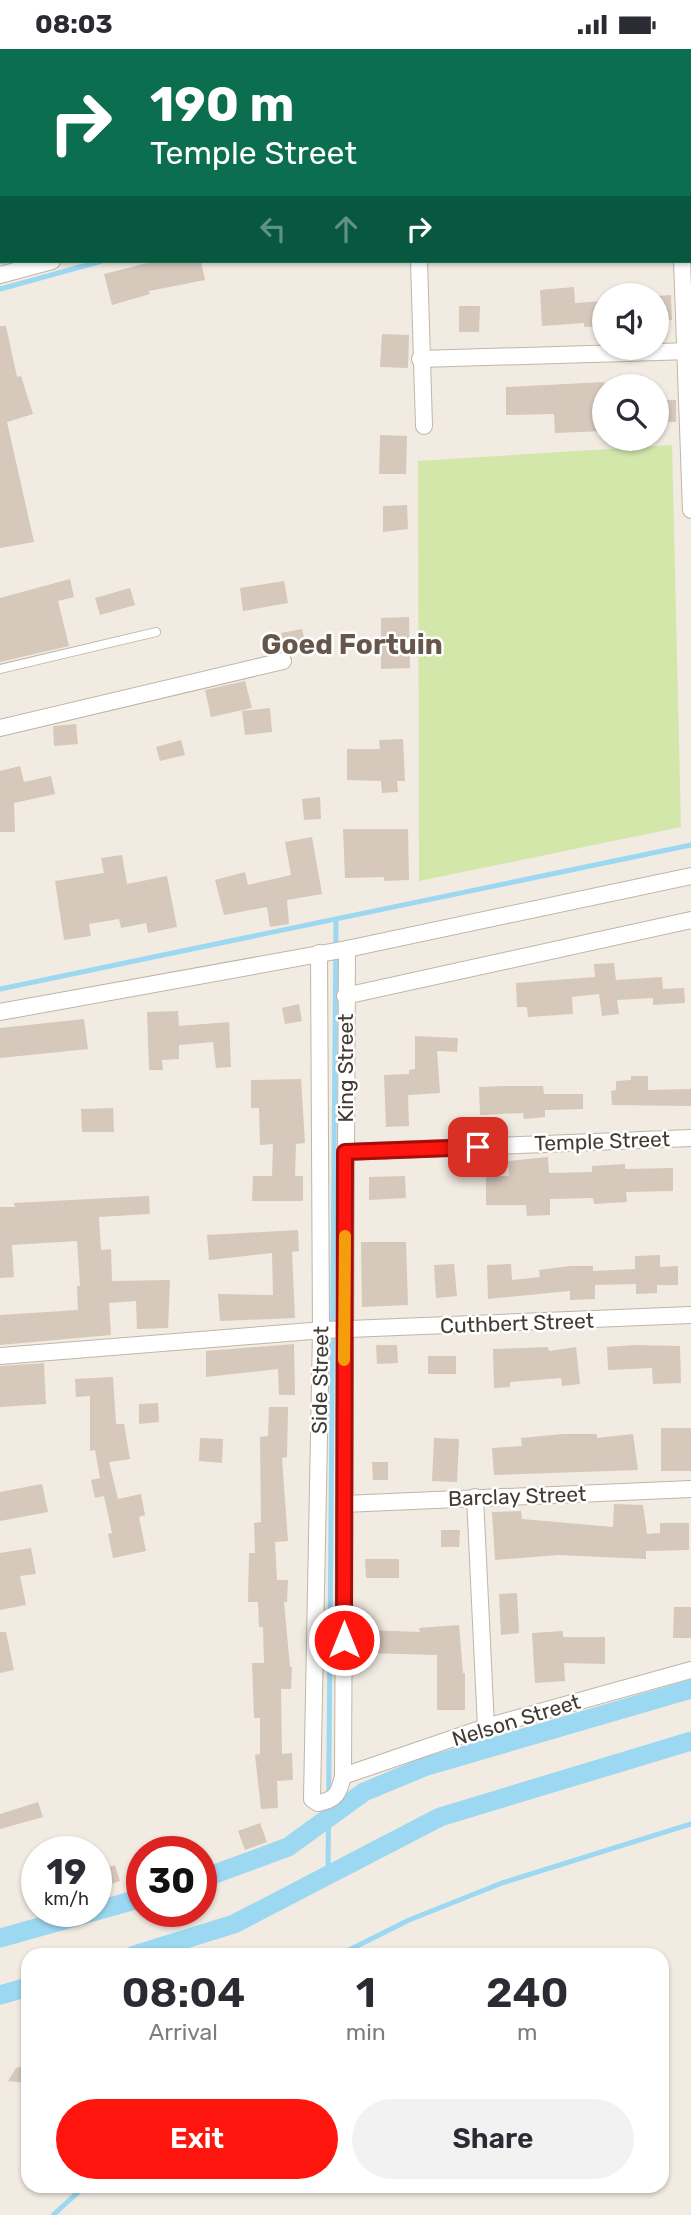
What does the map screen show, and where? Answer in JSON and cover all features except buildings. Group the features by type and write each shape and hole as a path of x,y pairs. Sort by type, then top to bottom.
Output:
{"street":[{"path":"0,275 45,263"},
{"path":"419,263 424,426"},
{"path":"682,263 691,510"},
{"path":"420,359 687,351"},
{"path":"0,729 283,661"},
{"path":"0,1012 347,949 691,876"},
{"path":"345,996 691,920"},
{"name":"King Street","path":"343,1776 344,1504 332,1330 345,1152 347,949"},
{"name":"Side Street","path":"319,953 332,1330 312,1799 323,1802 339,1794 343,1776"},
{"name":"Temple Street","path":"345,1152 691,1138"},
{"name":"Cuthbert Street","path":"332,1330 691,1315"},
{"path":"0,1356 332,1330"},
{"name":"Barclay Street","path":"344,1504 691,1489"},
{"path":"475,1497 486,1727"},
{"name":"Nelson Street","path":"343,1776 486,1727 691,1670"}],"lane":[{"path":"0,669 156,632"}],"green space":[{"path":"669,445 672,445 681,827 419,881 418,461 592,450 669,451"}],"waterway":[{"path":"0,289 95,263"},
{"path":"0,989 691,845"},
{"path":"328,1877 336,922"},
{"path":"217,1873 288,1847 364,1792 424,1767 691,1689"},
{"path":"157,1948 234,1924 440,1817 691,1741"},
{"path":"353,1948 409,1920 502,1883 691,1824"},
{"path":"0,1938 126,1903"},
{"path":"0,1995 21,1989"},
{"path":"53,2215 77,2193"}],"slow traffic":[{"path":"344,1360 345,1236"}],"district":[{"name":"Goed Fortuin","path":"352,644"}],"route":[{"path":"344,1640 345,1152 478,1147"}]}
